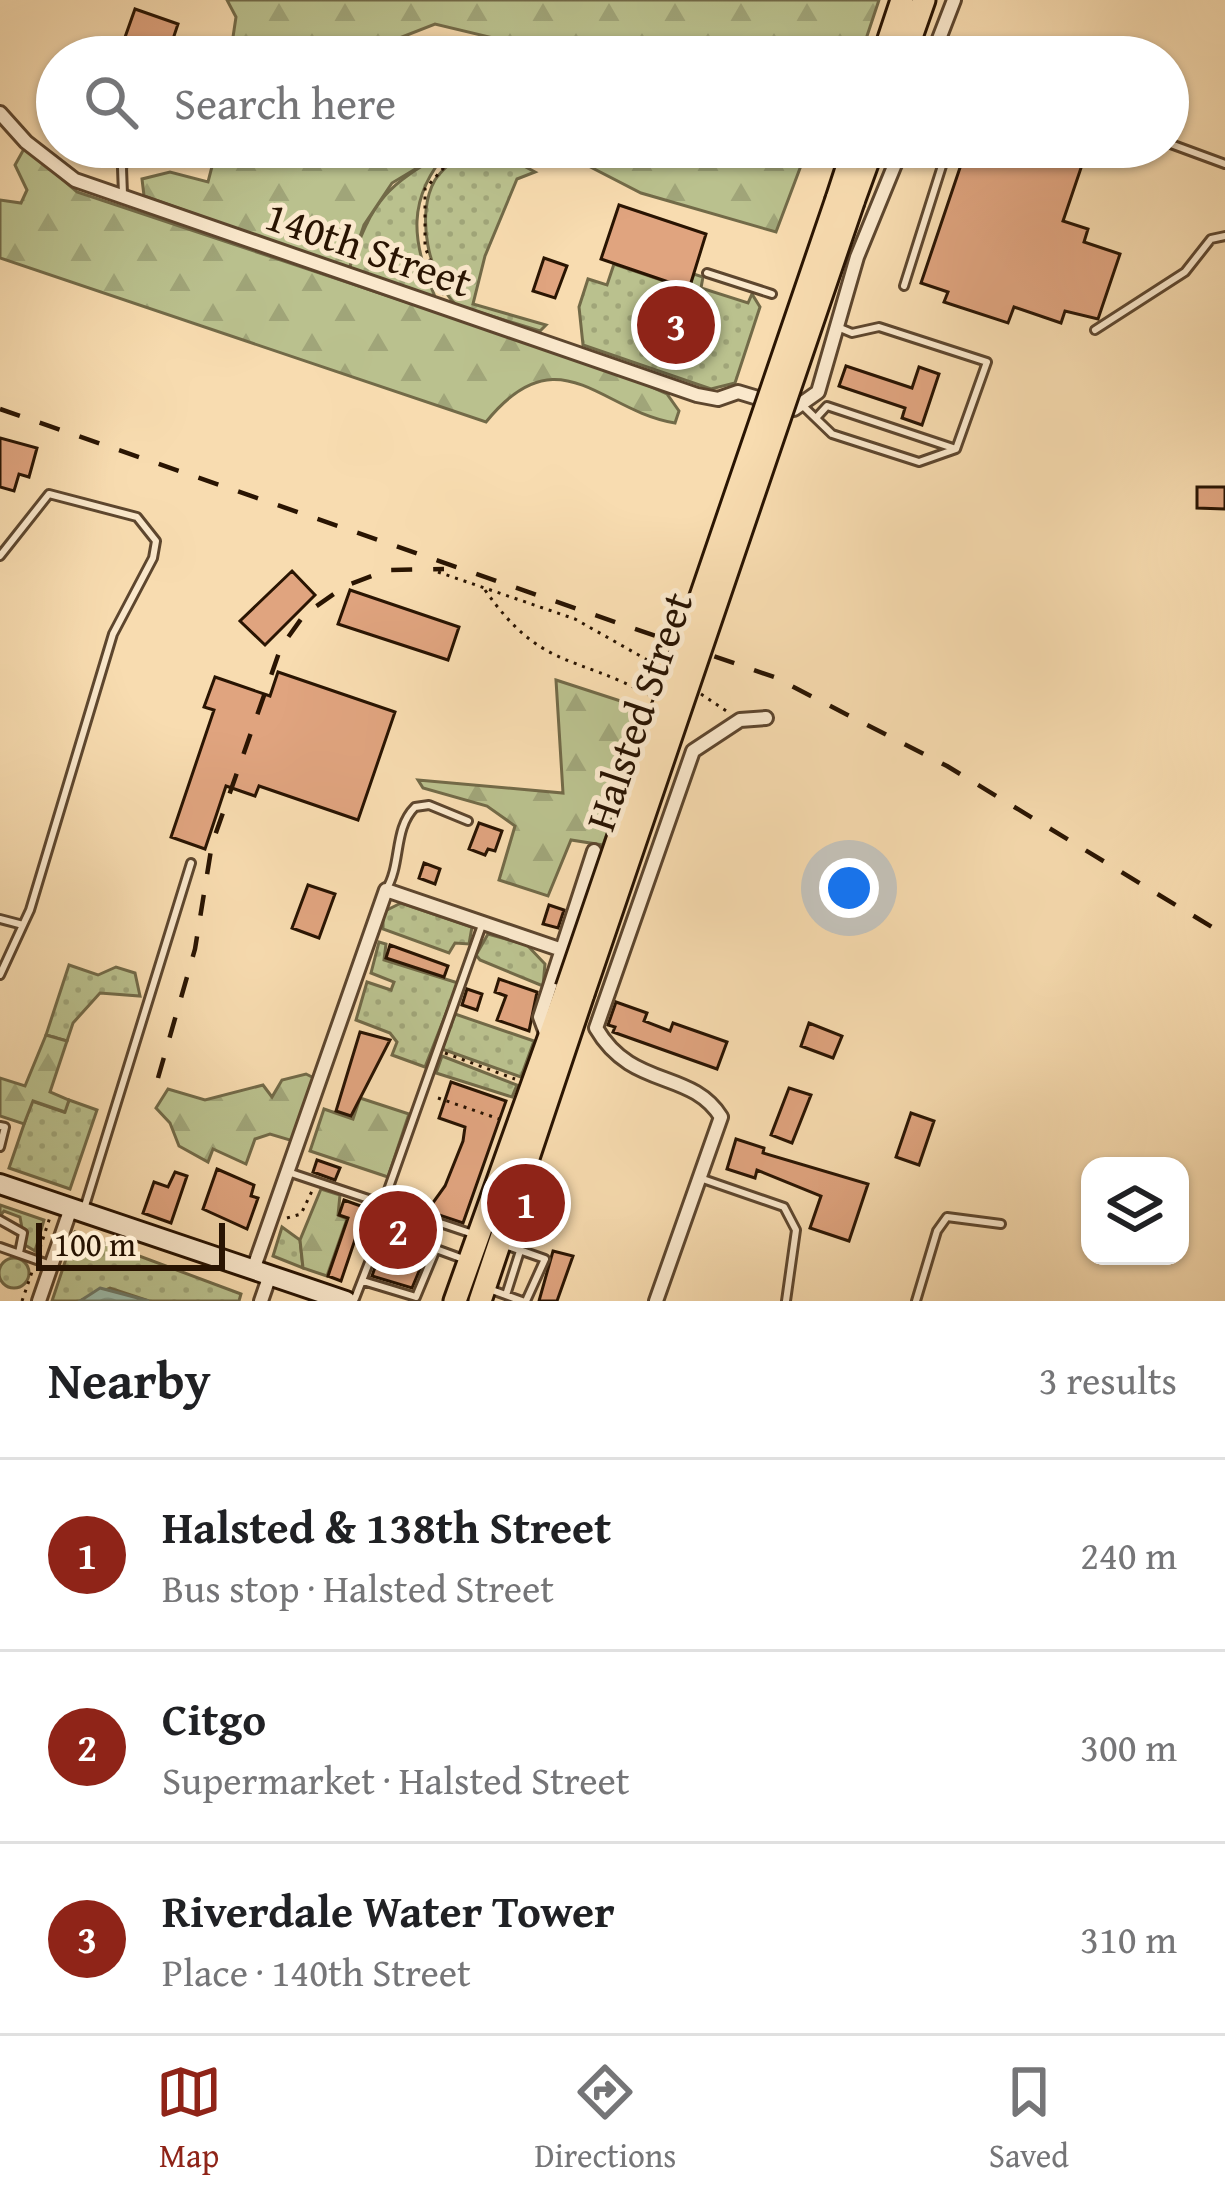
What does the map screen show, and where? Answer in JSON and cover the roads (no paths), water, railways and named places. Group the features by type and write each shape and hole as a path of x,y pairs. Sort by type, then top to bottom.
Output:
{"main road":[{"path":"890,36 902,0"},
{"path":"911,36 924,0"},
{"name":"Halsted Street","path":"845,201 850,168"},
{"name":"Halsted Street","path":"491,1294 511,1248 575,991 845,201 862,168"},
{"name":"Halsted Street","path":"455,1301 549,1041 575,991"}],"street":[{"path":"940,36 953,0"},
{"name":"140th Street","path":"0,113 36,150"},
{"name":"140th Street","path":"60,168 75,180 697,394 718,399 738,392 783,407 803,406"},
{"path":"803,406 818,392 834,326 894,168"},
{"path":"656,1301 721,1118 709,1097 634,1070 610,1053 596,1028 693,751 740,720 766,718"},
{"name":"Halsted Street","path":"549,1041 539,1017 594,851"},
{"path":"262,1301 262,1272 274,1214 386,890 562,950"},
{"path":"0,1184 350,1301"},
{"path":"39,1301 77,1210"}],"lane":[{"path":"1189,151 1225,164"},
{"path":"122,168 123,197"},
{"path":"904,286 941,168"},
{"path":"1095,330 1185,272 1210,239 1225,236"},
{"path":"707,273 772,294"},
{"path":"834,326 852,333 879,327 987,362 956,449"},
{"path":"803,406 832,434 919,462 956,449"},
{"path":"815,418 827,406 956,449"},
{"path":"0,556 49,494 137,518 156,541 153,558 113,634 23,925 0,975"},
{"path":"386,890 397,869 405,819 415,807 429,805 468,821"},
{"path":"77,1210 191,863"},
{"path":"0,919 23,925"},
{"path":"383,1204 483,923"},
{"path":"0,1126 5,1127 0,1147"},
{"path":"288,1172 480,1236"},
{"path":"700,1178 784,1208 796,1230 785,1301"},
{"path":"916,1301 937,1231 947,1217 1000,1224"},
{"path":"0,1220 23,1233 20,1253"},
{"path":"0,1246 52,1265"},
{"path":"350,1301 375,1247 427,1263"},
{"path":"491,1294 524,1301 545,1259 511,1248"},
{"path":"363,1281 416,1297 436,1249 470,1261"}],"water":[{"path":"100,1288 149,1301 80,1301"}],"railway":[{"path":"0,409 774,677 947,766 1225,935"},
{"path":"158,1078 195,949 212,844 281,647 304,615 345,586 388,570 444,569"}],"place":[{"name":"Riverdale Water Tower","path":"676,325"},
{"name":"Halsted & 138th Street","path":"526,1203"},
{"name":"Citgo","path":"398,1230"}]}
